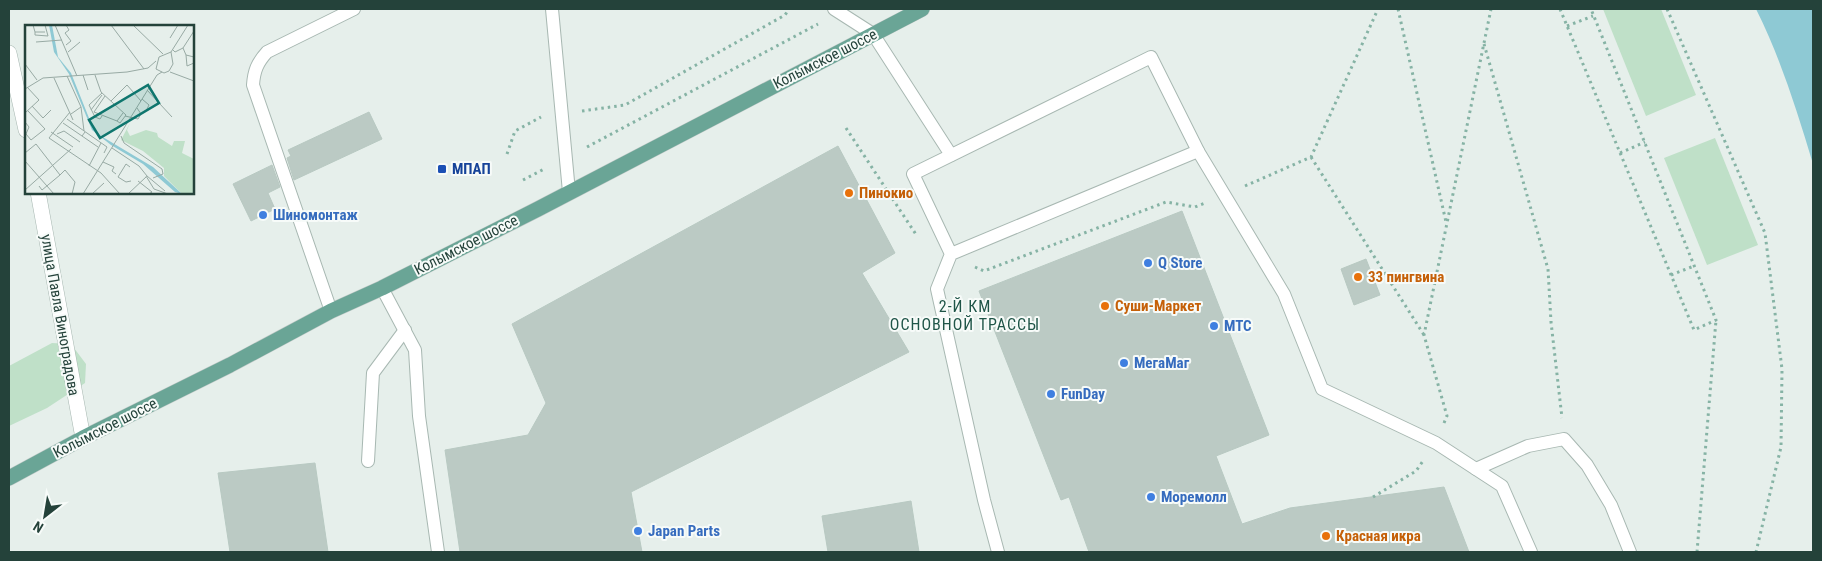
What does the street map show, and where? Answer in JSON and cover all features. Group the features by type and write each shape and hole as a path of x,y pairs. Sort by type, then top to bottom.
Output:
{"main road":[{"name":"Колымское шоссе","path":"9,478 83,438 230,365 331,311 382,288 922,9"}],"street":[{"path":"9,53 25,125"},
{"name":"улица Павла Виноградова","path":"38,194 83,438"}],"lane":[{"path":"331,311 253,86 254,72 259,60 267,52 354,9"},
{"path":"552,9 569,192"},
{"path":"837,11 873,34 951,155"},
{"path":"951,254 913,174 1151,57 1198,151 1284,294 1322,389 1436,443 1502,486 1531,552"},
{"path":"998,552 984,500 937,289 951,254 1198,151"},
{"path":"382,288 415,350 419,416 438,552"},
{"path":"368,461 373,373 405,330"},
{"path":"1476,469 1528,446 1564,439 1587,465 1611,505 1630,552"}],"path":[{"path":"507,154 515,131 538,118 625,105 785,15 789,9"},
{"path":"1398,9 1447,226"},
{"path":"1424,335 1491,9"},
{"path":"1560,9 1694,330 1716,320"},
{"path":"1590,9 1716,320 1697,552"},
{"path":"1667,9 1765,234 1782,370 1781,447 1756,552"},
{"path":"523,180 837,11"},
{"path":"1567,26 1593,16"},
{"path":"1484,43 1548,268 1551,322 1564,439"},
{"path":"1620,153 1644,142"},
{"path":"1311,157 1424,335 1447,416 1436,443 1416,471 1373,497"},
{"path":"1671,275 1694,266"}],"green space":[{"path":"1603,9 1661,9 1696,95 1646,116"},
{"path":"1715,138 1758,245 1707,265 1664,158"},
{"path":"52,343 71,344 86,364 85,383 47,408 9,426 9,366"}],"water":[{"path":"1756,9 1812,9 1813,11 1813,164 1781,66"}],"building":[{"path":"369,112 382,139 294,180 287,158 291,156 288,150"},
{"path":"838,146 895,253 862,273 909,352 631,492 642,552 460,552 445,450 528,435 546,403 512,324"},
{"path":"272,165 280,187 268,193 275,209 251,221 233,184"},
{"name":"МегаМаг","path":"1182,211 1269,435 1216,456 1242,524 1290,508 1444,487 1469,552 1089,552 1069,497 1061,500 979,291"},
{"name":"33 пингвина","path":"1366,259 1380,295 1354,305 1341,269"},
{"path":"315,463 328,552 230,552 218,473"},
{"path":"911,501 919,552 828,552 822,516"}],"place":[{"name":"МПАП","path":"442,169"},
{"name":"Пинокио","path":"849,193"},
{"name":"Шиномонтаж","path":"263,215"},
{"name":"Q Store","path":"1148,263"},
{"name":"33 пингвина","path":"1358,277"},
{"name":"Суши-Маркет","path":"1105,306"},
{"name":"МТС","path":"1214,326"},
{"name":"МегаМаг","path":"1124,363"},
{"name":"FunDay","path":"1051,394"},
{"name":"Моремолл","path":"1151,497"},
{"name":"Japan Parts","path":"638,531"},
{"name":"Красная икра","path":"1326,536"}],"district":[{"name":"2-Й КМ ОСНОВНОЙ ТРАССЫ","path":"965,315"}]}
